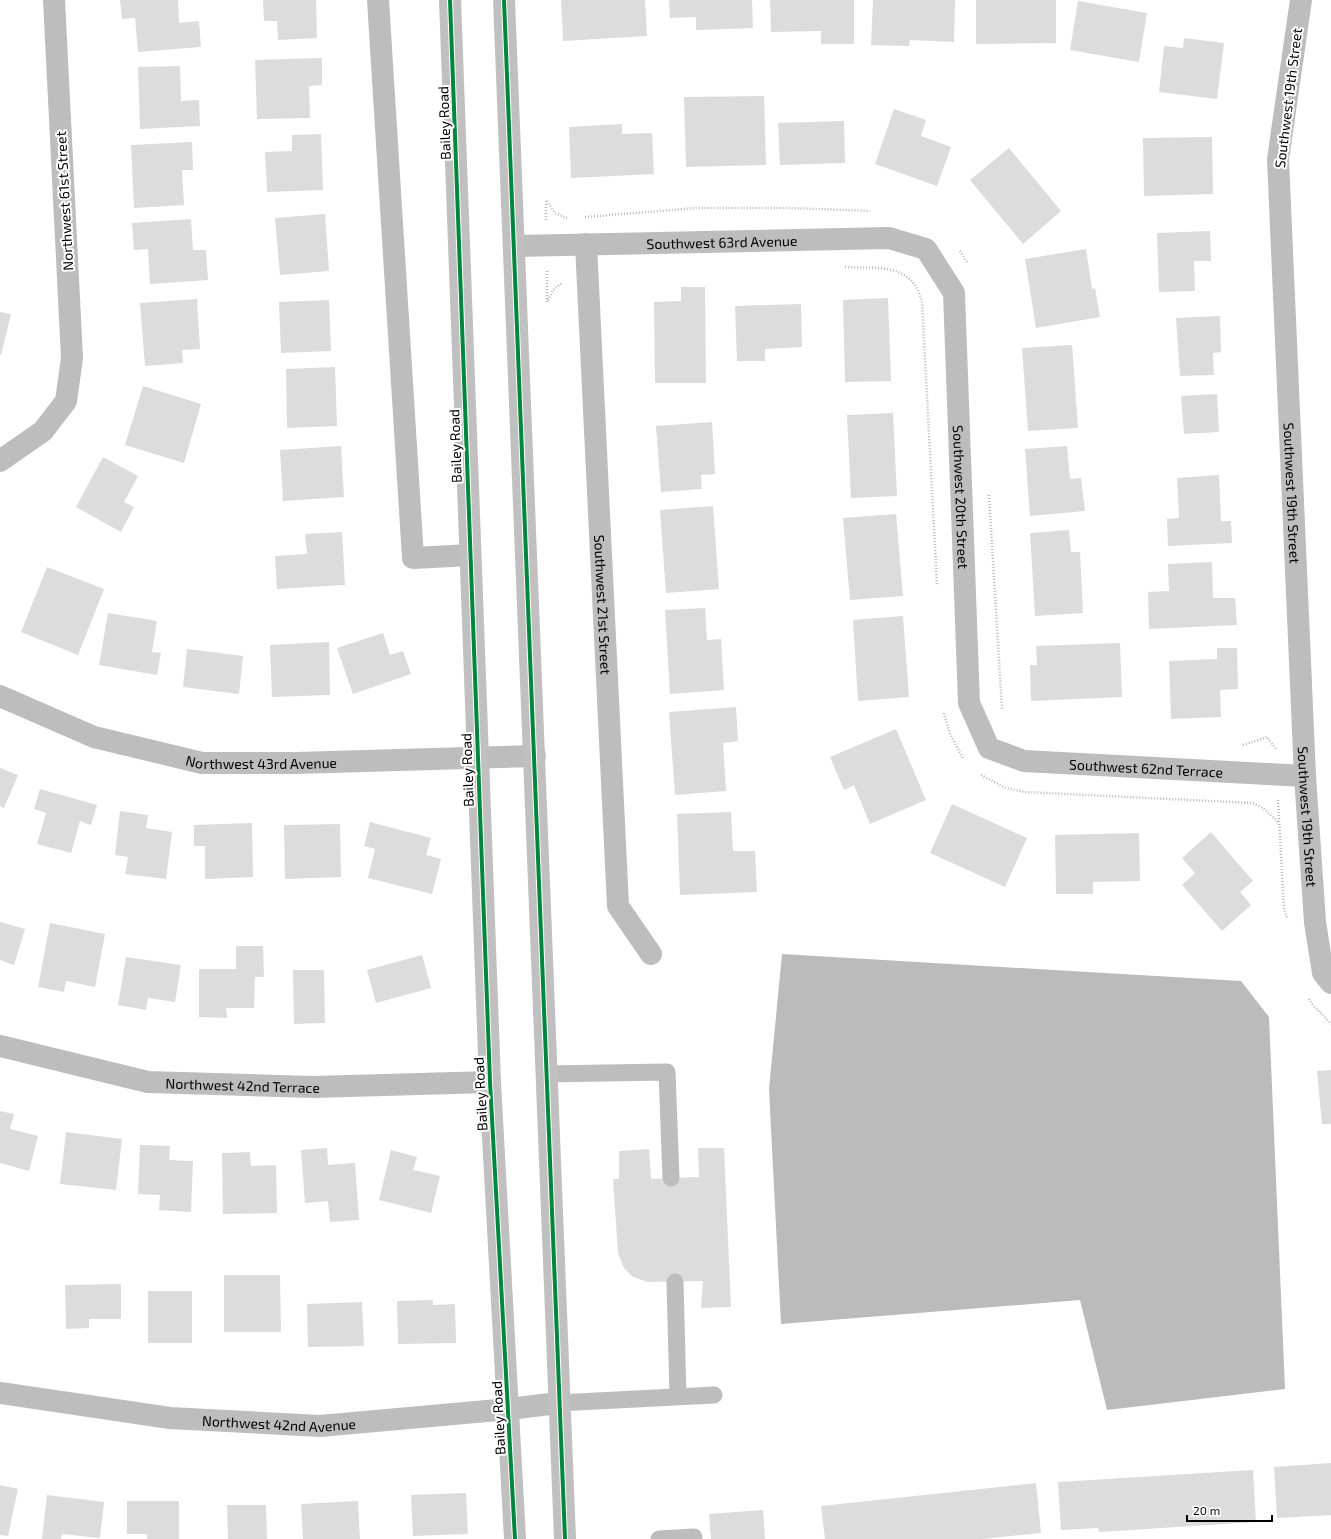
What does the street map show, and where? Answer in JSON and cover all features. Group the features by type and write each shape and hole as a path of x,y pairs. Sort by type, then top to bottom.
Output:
{"street":[{"name":"Northwest 61st Street","path":"0,461 43,431 66,401 72,358 54,0"},
{"path":"378,0 413,558 470,555"},
{"name":"Bailey Road","path":"450,0 490,1082 515,1539"},
{"path":"504,0 516,246 545,1074 565,1539"},
{"name":"Southwest 19th Street","path":"1301,0 1278,159 1305,776 1315,922 1323,973 1331,983"},
{"name":"Southwest 63rd Avenue","path":"516,246 888,238 926,249"},
{"name":"Southwest 21st Street","path":"586,244 618,906 651,954"},
{"name":"Southwest 20th Street","path":"926,249 954,293 969,703 989,748"},
{"name":"Northwest 43rd Avenue","path":"0,696 94,738 202,763 296,763 535,756"},
{"name":"Southwest 62nd Terrace","path":"989,748 1024,761 1305,776"},
{"name":"Northwest 42nd Terrace","path":"0,1046 148,1082 313,1087 490,1082"},
{"name":"Northwest 42nd Avenue","path":"0,1392 170,1418 320,1426 509,1409 558,1403"}],"lane":[{"path":"545,1074 667,1072 671,1178"},
{"path":"675,1282 678,1396"},
{"path":"558,1403 714,1394"},
{"path":"659,1539 694,1537"}],"path":[{"path":"567,218 555,213 546,200 547,302 553,290 559,284 587,276"},
{"path":"582,217 697,208 790,208 877,211"},
{"path":"957,246 968,263"},
{"path":"840,266 902,272 915,284 919,292 922,302 937,587"},
{"path":"989,488 1001,701 1003,713"},
{"path":"943,706 946,723 950,734 955,745 966,760"},
{"path":"979,773 1006,788 1025,792 1252,803 1263,808 1279,823 1276,748 1268,737 1240,746"}],"shaded area":[{"path":"782,954 1241,981 1269,1017 1285,1389 1107,1410 1080,1300 781,1324 769,1089"}],"building":[{"path":"120,0 178,0 179,23 199,21 201,47 138,52 135,18 122,19"},
{"path":"263,0 316,0 317,38 278,40 277,21 264,21"},
{"path":"561,0 645,0 647,36 563,41"},
{"path":"669,0 752,0 753,28 696,30 696,17 670,18"},
{"path":"770,0 854,0 854,44 821,44 821,31 771,32"},
{"path":"873,0 955,0 954,42 910,40 909,46 871,45"},
{"path":"976,0 1056,0 1056,43 976,44"},
{"path":"1078,1 1147,13 1139,62 1070,50"},
{"path":"1184,38 1224,43 1217,99 1159,92 1164,46 1183,48"},
{"path":"322,58 322,85 309,86 310,118 257,119 255,60"},
{"path":"180,66 181,101 199,100 200,126 140,129 138,67"},
{"path":"764,96 766,165 686,167 684,97"},
{"path":"894,109 926,120 921,136 951,147 937,186 875,164"},
{"path":"844,121 845,163 780,165 778,123"},
{"path":"622,124 622,134 652,133 654,174 571,178 569,127"},
{"path":"321,134 323,190 267,192 265,152 292,151 292,135"},
{"path":"1212,137 1213,194 1144,196 1143,138"},
{"path":"192,142 193,170 182,170 184,205 134,208 131,145"},
{"path":"1009,148 1061,211 1023,244 970,180"},
{"path":"325,214 329,271 280,275 275,218"},
{"path":"191,219 193,250 206,250 208,280 150,284 148,249 134,250 132,223"},
{"path":"1210,231 1211,261 1194,261 1195,291 1159,292 1157,233"},
{"path":"1086,249 1092,289 1095,288 1100,317 1036,328 1025,259"},
{"path":"681,287 705,287 706,383 655,383 654,302 681,301"},
{"path":"888,298 891,381 845,382 843,300"},
{"path":"197,299 200,349 182,350 183,363 145,366 140,303"},
{"path":"329,300 331,351 281,353 279,302"},
{"path":"801,304 802,347 765,349 765,361 737,361 735,306"},
{"path":"0,312 11,314 1,355 0,355"},
{"path":"1220,316 1221,352 1213,353 1214,375 1180,376 1176,318"},
{"path":"1072,345 1078,428 1028,431 1022,348"},
{"path":"335,367 337,426 287,428 286,369"},
{"path":"143,386 201,404 184,463 125,445"},
{"path":"1217,394 1219,432 1184,434 1181,396"},
{"path":"893,413 897,496 851,498 847,415"},
{"path":"712,422 715,474 701,475 702,489 661,492 656,426"},
{"path":"341,446 344,497 283,501 280,450"},
{"path":"1067,446 1070,479 1081,478 1085,511 1030,516 1025,449"},
{"path":"103,457 138,476 124,502 134,507 121,532 76,507"},
{"path":"1219,475 1221,521 1231,521 1232,543 1168,546 1167,519 1179,518 1177,478"},
{"path":"713,506 719,589 666,593 660,510"},
{"path":"896,514 903,596 850,600 843,518"},
{"path":"1069,530 1071,552 1080,552 1083,613 1035,616 1030,533"},
{"path":"342,532 345,585 277,589 275,556 307,554 305,534"},
{"path":"1212,562 1213,598 1235,598 1237,625 1149,629 1148,592 1169,591 1168,564"},
{"path":"47,567 104,589 78,655 21,632"},
{"path":"705,608 707,640 721,639 724,690 670,694 665,610"},
{"path":"108,613 157,621 152,652 161,653 157,675 99,665"},
{"path":"903,616 909,697 858,701 853,620"},
{"path":"383,633 390,655 403,651 411,674 353,694 337,648"},
{"path":"329,642 330,695 272,697 270,645"},
{"path":"1120,643 1122,697 1031,701 1030,665 1037,665 1036,646"},
{"path":"1217,648 1237,648 1238,689 1220,690 1221,717 1171,719 1169,661 1217,659"},
{"path":"187,649 243,656 239,694 183,687"},
{"path":"736,707 738,741 723,743 726,791 675,795 669,712"},
{"path":"896,729 926,800 870,824 854,785 844,790 830,757"},
{"path":"0,768 18,775 4,808 0,806"},
{"path":"40,789 97,805 91,825 80,821 71,853 37,844 46,813 34,809"},
{"path":"952,804 1027,838 1005,887 930,853"},
{"path":"120,811 148,815 146,828 172,832 166,879 125,874 128,857 115,855"},
{"path":"731,812 733,851 755,851 757,892 680,895 677,814"},
{"path":"370,822 431,838 426,855 441,859 432,894 368,878 375,849 364,846"},
{"path":"252,823 253,877 205,879 205,846 194,846 194,825"},
{"path":"340,824 341,877 285,879 284,825"},
{"path":"1211,832 1253,881 1240,892 1251,905 1222,931 1182,885 1195,873 1182,858"},
{"path":"1139,833 1140,881 1093,882 1093,894 1056,894 1055,835"},
{"path":"0,922 25,929 14,965 0,960"},
{"path":"50,923 105,934 95,987 66,981 64,992 38,987"},
{"path":"236,946 263,946 264,977 255,977 254,1008 226,1008 227,1018 199,1017 199,969 236,969"},
{"path":"422,955 431,988 376,1003 367,970"},
{"path":"126,957 181,965 175,1002 148,998 146,1010 118,1005"},
{"path":"293,970 324,970 325,1023 294,1024"},
{"path":"1331,1070 1331,1124 1322,1124 1317,1071"},
{"path":"0,1111 14,1114 10,1129 38,1136 29,1171 0,1163"},
{"path":"66,1132 122,1139 116,1190 60,1184"},
{"path":"140,1145 170,1146 169,1160 193,1161 191,1212 159,1210 160,1195 138,1194"},
{"path":"327,1148 328,1165 355,1163 359,1220 330,1222 328,1201 305,1203 301,1150"},
{"path":"698,1148 724,1148 731,1307 701,1308 703,1281 648,1282 633,1277 624,1268 618,1253 613,1179 619,1179 619,1151 649,1149 651,1179 699,1177"},
{"path":"391,1150 417,1157 413,1170 440,1176 431,1213 379,1200"},
{"path":"250,1152 251,1166 276,1165 277,1213 223,1214 222,1153"},
{"path":"224,1275 280,1275 281,1332 224,1332"},
{"path":"121,1284 121,1319 89,1319 89,1328 66,1329 65,1285"},
{"path":"148,1291 192,1291 192,1343 148,1343"},
{"path":"433,1300 433,1305 455,1304 456,1343 398,1344 397,1301"},
{"path":"362,1302 364,1346 308,1347 307,1304"},
{"path":"1331,1463 1331,1515 1277,1518 1274,1467"},
{"path":"1253,1470 1256,1522 1099,1532 1098,1528 1061,1530 1058,1482"},
{"path":"1036,1483 1041,1533 982,1539 825,1539 821,1506"},
{"path":"0,1485 18,1489 8,1536 0,1535"},
{"path":"466,1493 468,1534 413,1536 411,1495"},
{"path":"47,1495 104,1502 100,1538 62,1534 61,1539 42,1539"},
{"path":"127,1501 179,1501 179,1539 147,1539 147,1534 127,1534"},
{"path":"358,1501 360,1539 303,1539 301,1504"},
{"path":"227,1505 266,1505 267,1539 228,1539"},
{"path":"763,1510 765,1539 711,1539 709,1514"}],"cycle path":[{"path":"450,0 490,1082 515,1539"},
{"path":"504,0 521,385 548,1154 565,1539"}]}
